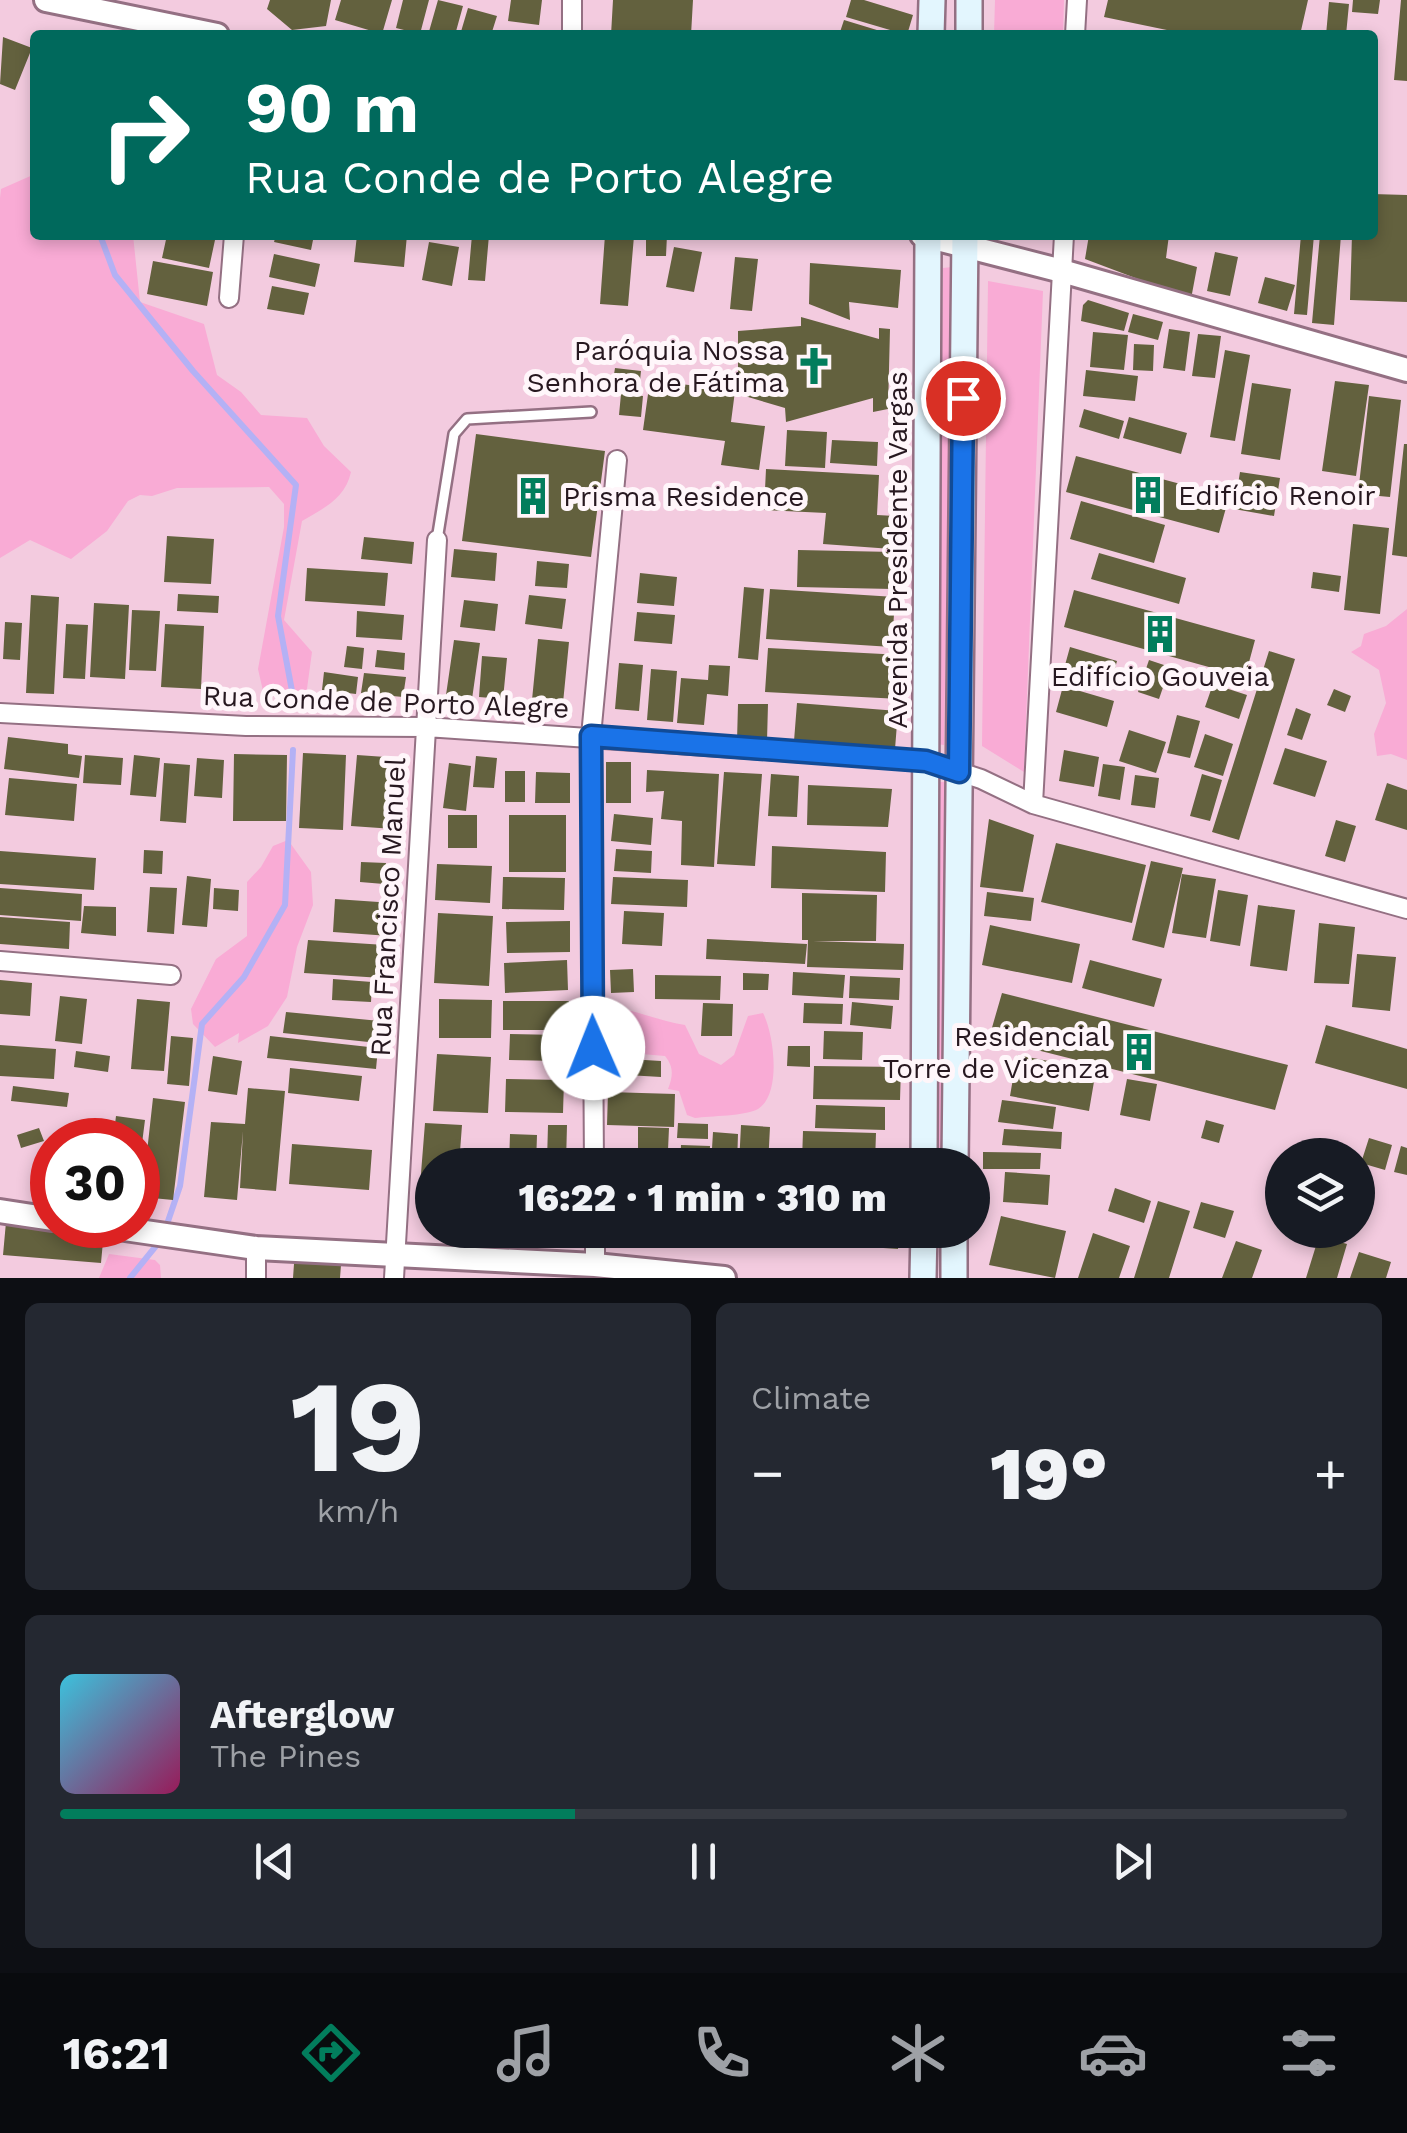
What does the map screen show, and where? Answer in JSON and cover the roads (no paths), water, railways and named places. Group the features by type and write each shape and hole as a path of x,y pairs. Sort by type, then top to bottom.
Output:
{"main road":[{"path":"931,30 932,0"},
{"path":"968,30 969,0"},
{"name":"Avenida Presidente Vargas","path":"924,1148 926,240"},
{"path":"955,1148 965,241"},
{"path":"923,1278 924,1248"},
{"path":"954,1248 954,1278"}],"street":[{"path":"46,0 96,6 195,30"},
{"path":"572,0 572,30"},
{"path":"1075,30 1077,0"},
{"path":"229,298 234,240"},
{"path":"1033,804 1064,240"},
{"path":"965,241 1407,370"},
{"path":"594,1148 591,736 617,460"},
{"name":"Rua Francisco Manuel","path":"395,1266 436,540"},
{"name":"Rua Conde de Porto Alegre","path":"0,714 246,726 426,727 926,761 1033,804 1407,909"},
{"path":"0,962 171,975"},
{"path":"0,1211 30,1215"},
{"path":"160,1234 395,1266 595,1265 724,1278"},
{"path":"256,1248 256,1278"},
{"path":"595,1248 595,1265"}],"lane":[{"path":"436,540 454,434 468,419 591,412"}],"waterway":[{"path":"102,240 115,275 193,371 296,485 278,616 295,707"},
{"path":"165,1230 180,1186 202,1024 244,977 285,905 293,750"},
{"path":"130,1278 154,1248"}],"place":[{"name":"Paróquia Nossa Senhora de Fátima","path":"814,366"},
{"name":"Edifício Renoir","path":"1148,495"},
{"name":"Prisma Residence","path":"533,496"},
{"name":"Edifício Gouveia","path":"1160,634"},
{"name":"Residencial Torre de Vicenza","path":"1139,1052"}]}
